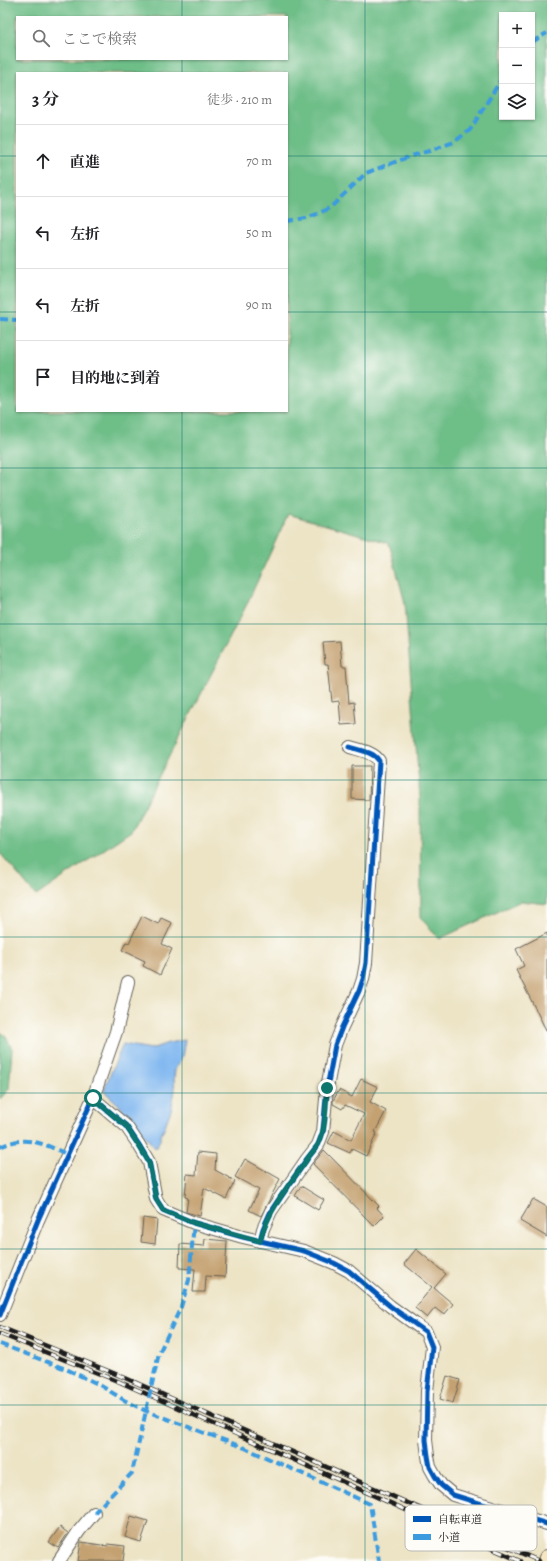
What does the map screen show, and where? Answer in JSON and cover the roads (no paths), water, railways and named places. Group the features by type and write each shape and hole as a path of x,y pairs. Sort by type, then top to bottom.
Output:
{"street":[{"path":"260,1241 263,1229 271,1212 318,1145 322,1132 327,1088 335,1045 359,992 366,963 379,761 377,757 372,754 350,746"},
{"path":"0,1315 38,1220 93,1098 116,1032 128,982"},
{"path":"93,1098 126,1126 139,1146 149,1162 156,1199 163,1210 194,1223 304,1251 334,1263 349,1271 390,1306 426,1332 432,1347 427,1390 426,1440 430,1467 441,1485 453,1495 485,1505"},
{"path":"59,1561 78,1531 94,1513"},
{"path":"537,1521 547,1524"}],"water":[{"path":"185,1040 182,1057 175,1070 175,1090 171,1110 156,1149 118,1104 105,1092 104,1089 123,1044 151,1049 168,1043"}],"railway":[{"path":"0,1327 123,1377 412,1505"},
{"path":"0,1334 120,1382 405,1510"},
{"path":"498,1551 520,1561"},
{"path":"516,1551 539,1561"}]}
